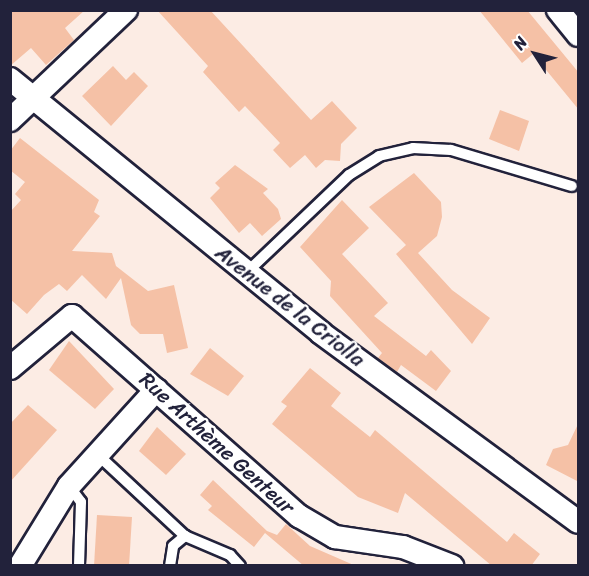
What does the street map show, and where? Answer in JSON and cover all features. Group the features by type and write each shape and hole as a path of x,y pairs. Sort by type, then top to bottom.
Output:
{"street":[{"path":"10,120 126,10"},
{"path":"558,10 579,35"},
{"name":"Avenue de la Criolla","path":"10,79 246,273 579,522"},
{"name":"Rue Arthème Genteur","path":"10,368 72,316 314,526 344,539 438,556 452,566"},
{"path":"20,566 69,486 156,390"}],"lane":[{"path":"246,273 349,175 379,156 413,148 451,150 572,186"},
{"path":"98,455 185,536 240,566"},
{"path":"69,486 81,502 79,566"},
{"path":"170,566 173,546 185,536"}],"building":[{"path":"10,10 85,10 65,28 74,40 46,65 31,48 10,66"},
{"path":"157,10 210,10 311,120 332,101 357,128 341,144 340,161 325,160 316,168 305,155 290,168 273,150 280,143 245,106 239,112 203,72 208,66"},
{"path":"479,10 527,10 579,73 579,110 533,54 522,63"},
{"path":"113,66 126,80 134,72 148,86 111,126 82,96"},
{"path":"500,110 529,121 519,151 489,139"},
{"path":"20,138 99,200 94,212 100,216 72,251 112,253 116,266 148,291 174,285 188,348 167,353 163,334 140,334 131,325 121,278 106,299 82,275 67,291 59,284 44,295 27,314 10,299 10,212 21,200 15,194 25,182 10,170 10,151"},
{"path":"235,165 268,189 263,193 278,209 281,219 262,236 250,223 239,233 210,198 220,188 215,183"},
{"path":"414,173 441,202 442,217 437,236 418,253 452,290 490,318 472,344 396,254 406,245 369,207"},
{"path":"342,200 369,228 342,254 388,303 374,316 426,356 431,350 451,371 436,391 401,365 397,372 378,358 382,353 330,296 331,281 300,247"},
{"path":"69,341 114,389 95,409 49,370"},
{"path":"210,348 244,376 228,396 190,374"},
{"path":"310,368 341,393 331,406 370,437 375,430 507,542 514,533 540,554 531,566 492,566 405,493 398,513 358,497 272,424 287,406 281,402"},
{"path":"28,405 57,430 10,482 10,424"},
{"path":"579,422 579,482 546,465 553,449 568,445"},
{"path":"157,427 186,454 166,475 139,451"},
{"path":"213,480 267,531 277,535 286,524 310,546 356,566 304,566 265,533 254,547 208,510 212,506 200,495"},
{"path":"97,515 132,517 129,566 94,566"}]}
